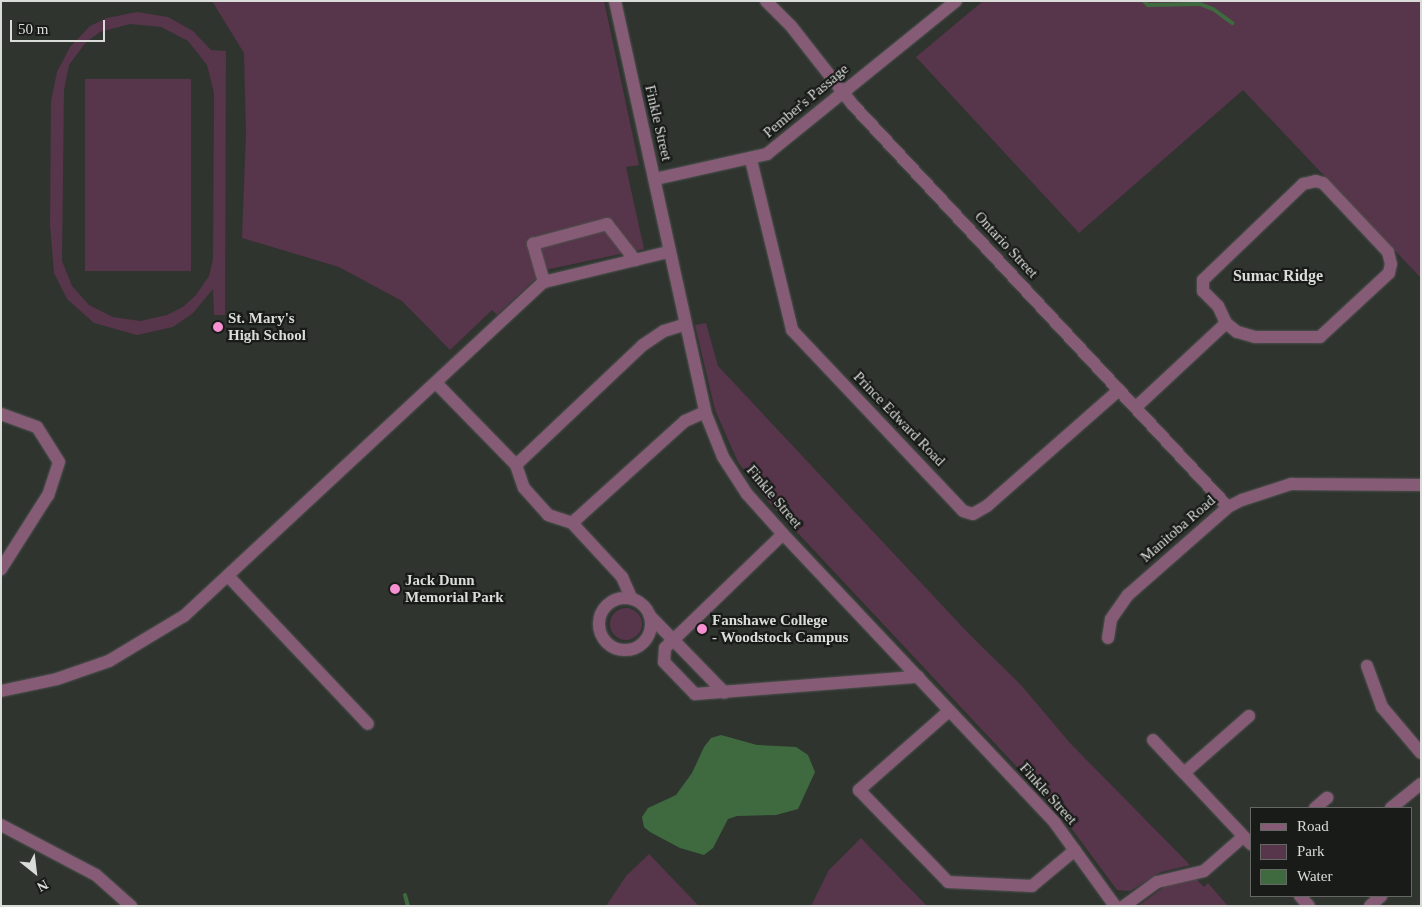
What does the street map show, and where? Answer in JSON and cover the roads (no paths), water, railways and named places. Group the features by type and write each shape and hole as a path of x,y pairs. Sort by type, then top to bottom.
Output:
{"street":[{"name":"Finkle Street","path":"614,1 655,179 684,325 705,412 734,476 783,534 1055,824 1115,906"},
{"name":"Ontario Street","path":"766,1 791,26 842,92 1228,507"},
{"name":"Pember's Passage","path":"655,179 751,160 772,151 956,1"},
{"name":"Prince Edward Road","path":"751,160 792,330 963,511 977,513 988,506 1119,390"},
{"path":"1323,183 1388,252 1391,264 1389,273 1321,336 1255,337 1237,332 1226,324 1218,306 1202,288 1203,280 1303,184 1323,183"},
{"path":"544,282 533,244 607,224 635,260"},
{"path":"1,690 57,678 109,661 173,624 229,577 544,282 668,252"},
{"path":"1136,407 1226,324"},
{"path":"516,465 643,345 664,331 684,325"},
{"path":"437,384 516,465 524,488 548,515 572,523 622,577 632,599"},
{"path":"572,523 685,421 705,412"},
{"path":"1,414 37,427 59,462 48,496 1,569"},
{"name":"Manitoba Road","path":"1108,638 1111,619 1128,595 1228,507 1256,494 1291,484 1421,485"},
{"path":"783,534 672,638 663,651 664,662 695,694 918,677"},
{"path":"229,577 368,724"},
{"path":"650,616 650,632 639,646 623,650 608,643 600,628 603,611 616,600 632,599 643,604 650,616 725,693"},
{"path":"1367,666 1382,707 1421,753"},
{"path":"949,711 859,790 948,882 1032,886 1075,850"},
{"path":"1184,773 1249,716"},
{"path":"1124,906 1158,882 1204,871 1247,841 1153,740"},
{"path":"1392,807 1421,784"},
{"path":"1316,807 1327,798"},
{"path":"1,825 96,875 131,906"},
{"path":"1370,906 1379,897"}],"water":[{"path":"721,735 757,745 796,747 808,755 815,772 798,809 776,815 737,816 728,819 713,848 704,855 680,848 650,832 644,827 642,817 648,808 676,795 692,773 704,747 711,738"}],"waterway":[{"path":"1144,1 1148,5 1200,4 1213,9 1232,23"},
{"path":"405,895 408,906"}],"place":[{"name":"St. Mary's High School","path":"218,327"},
{"name":"Jack Dunn Memorial Park","path":"395,589"},
{"name":"Fanshawe College - Woodstock Campus","path":"702,629"}],"district":[{"name":"Sumac Ridge","path":"1278,276"}]}
